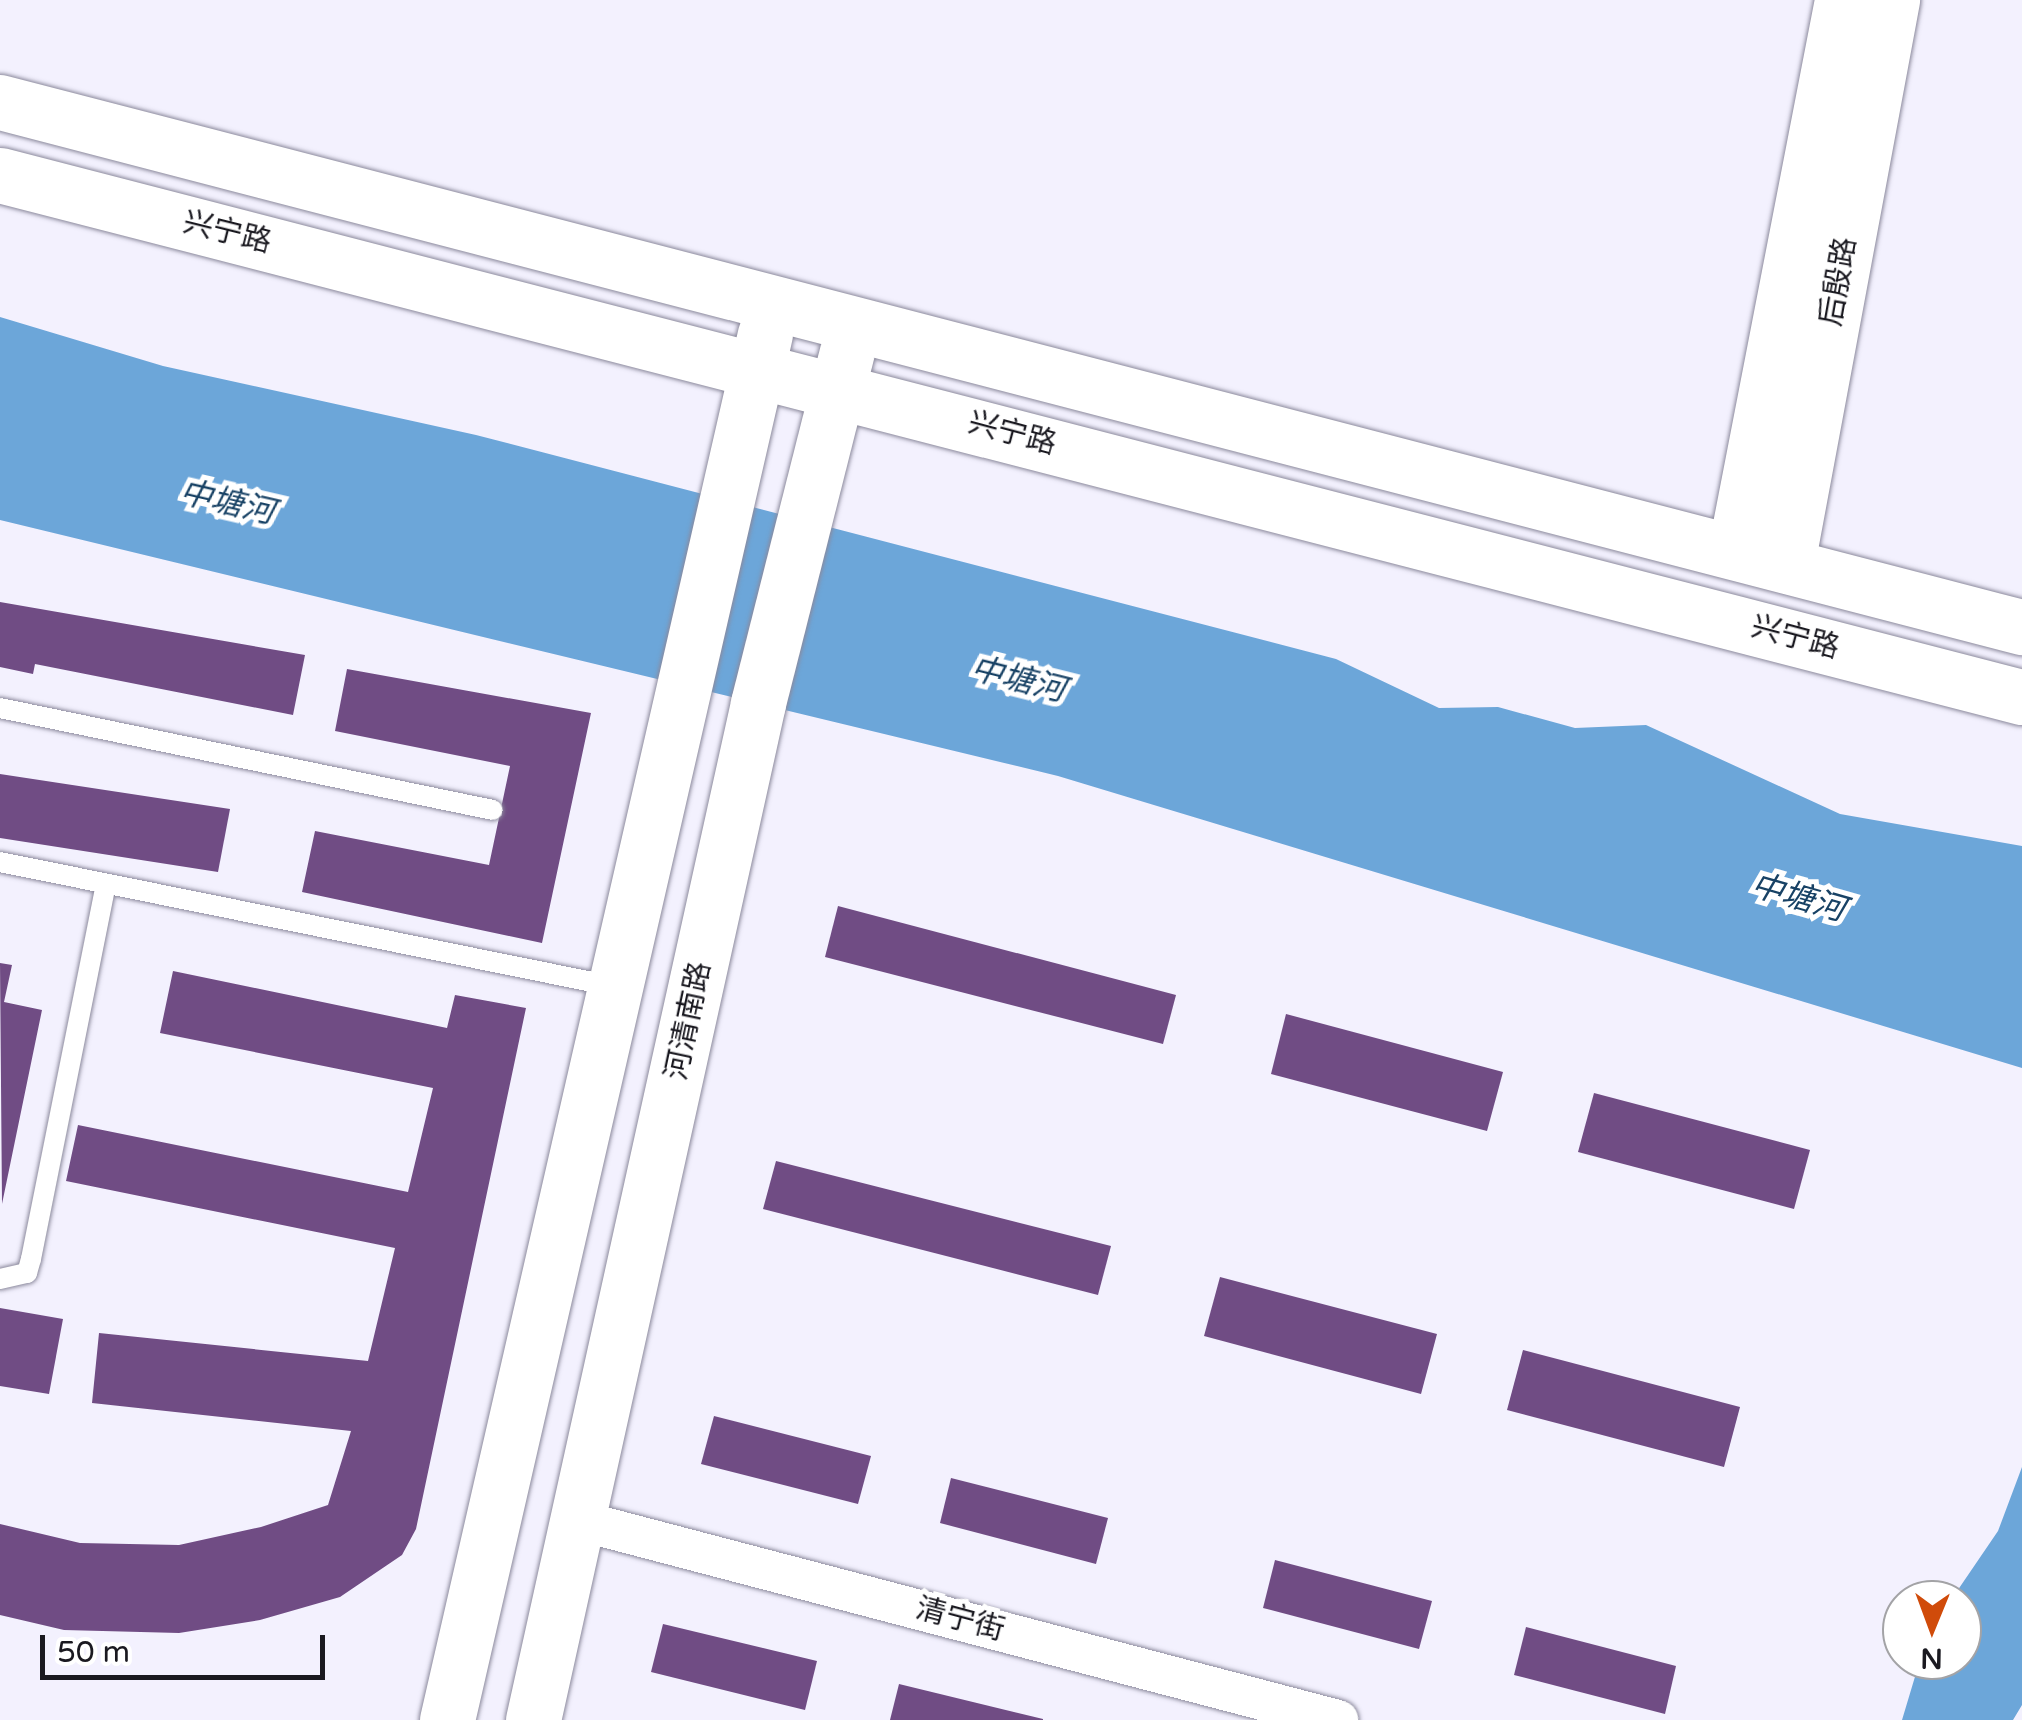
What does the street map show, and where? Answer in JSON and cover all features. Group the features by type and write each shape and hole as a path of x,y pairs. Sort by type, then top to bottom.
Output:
{"main road":[{"name":"后殷路","path":"1735,551 1842,0"},
{"name":"后殷路","path":"1787,564 1892,0"},
{"path":"0,102 2022,626"},
{"name":"兴宁路","path":"0,175 2022,697"},
{"path":"447,1720 772,305"},
{"name":"河清南路","path":"532,1720 581,1521 758,703 854,324"}],"street":[{"name":"清宁街","path":"581,1521 1338,1720"}],"lane":[{"path":"0,708 493,810"},
{"path":"0,862 614,986"},
{"path":"0,1279 27,1273 31,1259 106,884"}],"water":[{"name":"中塘河","path":"0,317 163,366 476,435 1336,659 1439,708 1498,707 1575,728 1646,725 1840,814 2022,846 2022,1068 1058,776 0,520"},
{"path":"2022,1467 2022,1705 2013,1720 1902,1720 1914,1680 1982,1680 1982,1580 1965,1580 1998,1531"}],"building":[{"path":"0,602 305,655 293,715 35,664 33,674 0,667"},
{"path":"347,669 591,713 542,943 302,892 315,831 489,865 510,766 335,731"},
{"path":"0,774 230,809 218,872 0,838"},
{"path":"838,906 1176,995 1163,1044 825,957"},
{"path":"0,963 12,965 4,1002 42,1010 2,1204"},
{"path":"173,971 447,1028 455,995 526,1008 416,1529 402,1555 340,1597 260,1620 179,1633 64,1630 0,1615 0,1524 80,1543 179,1545 261,1527 328,1505 351,1431 92,1403 99,1333 368,1361 395,1248 66,1181 78,1125 408,1192 433,1088 160,1033"},
{"path":"1286,1014 1503,1072 1487,1131 1271,1074"},
{"path":"1594,1093 1810,1150 1794,1209 1578,1152"},
{"path":"776,1161 1111,1246 1098,1295 763,1209"},
{"path":"1220,1277 1437,1334 1421,1394 1204,1336"},
{"path":"0,1308 63,1319 49,1394 0,1386"},
{"path":"1523,1350 1740,1407 1724,1467 1507,1410"},
{"path":"714,1416 871,1456 858,1504 701,1464"},
{"path":"951,1478 1108,1518 1096,1564 940,1523"},
{"path":"1275,1560 1432,1601 1419,1649 1263,1608"},
{"path":"663,1624 817,1661 805,1710 651,1672"},
{"path":"1526,1627 1676,1666 1665,1714 1514,1675"},
{"path":"899,1684 1043,1719 1043,1720 890,1720"}]}
